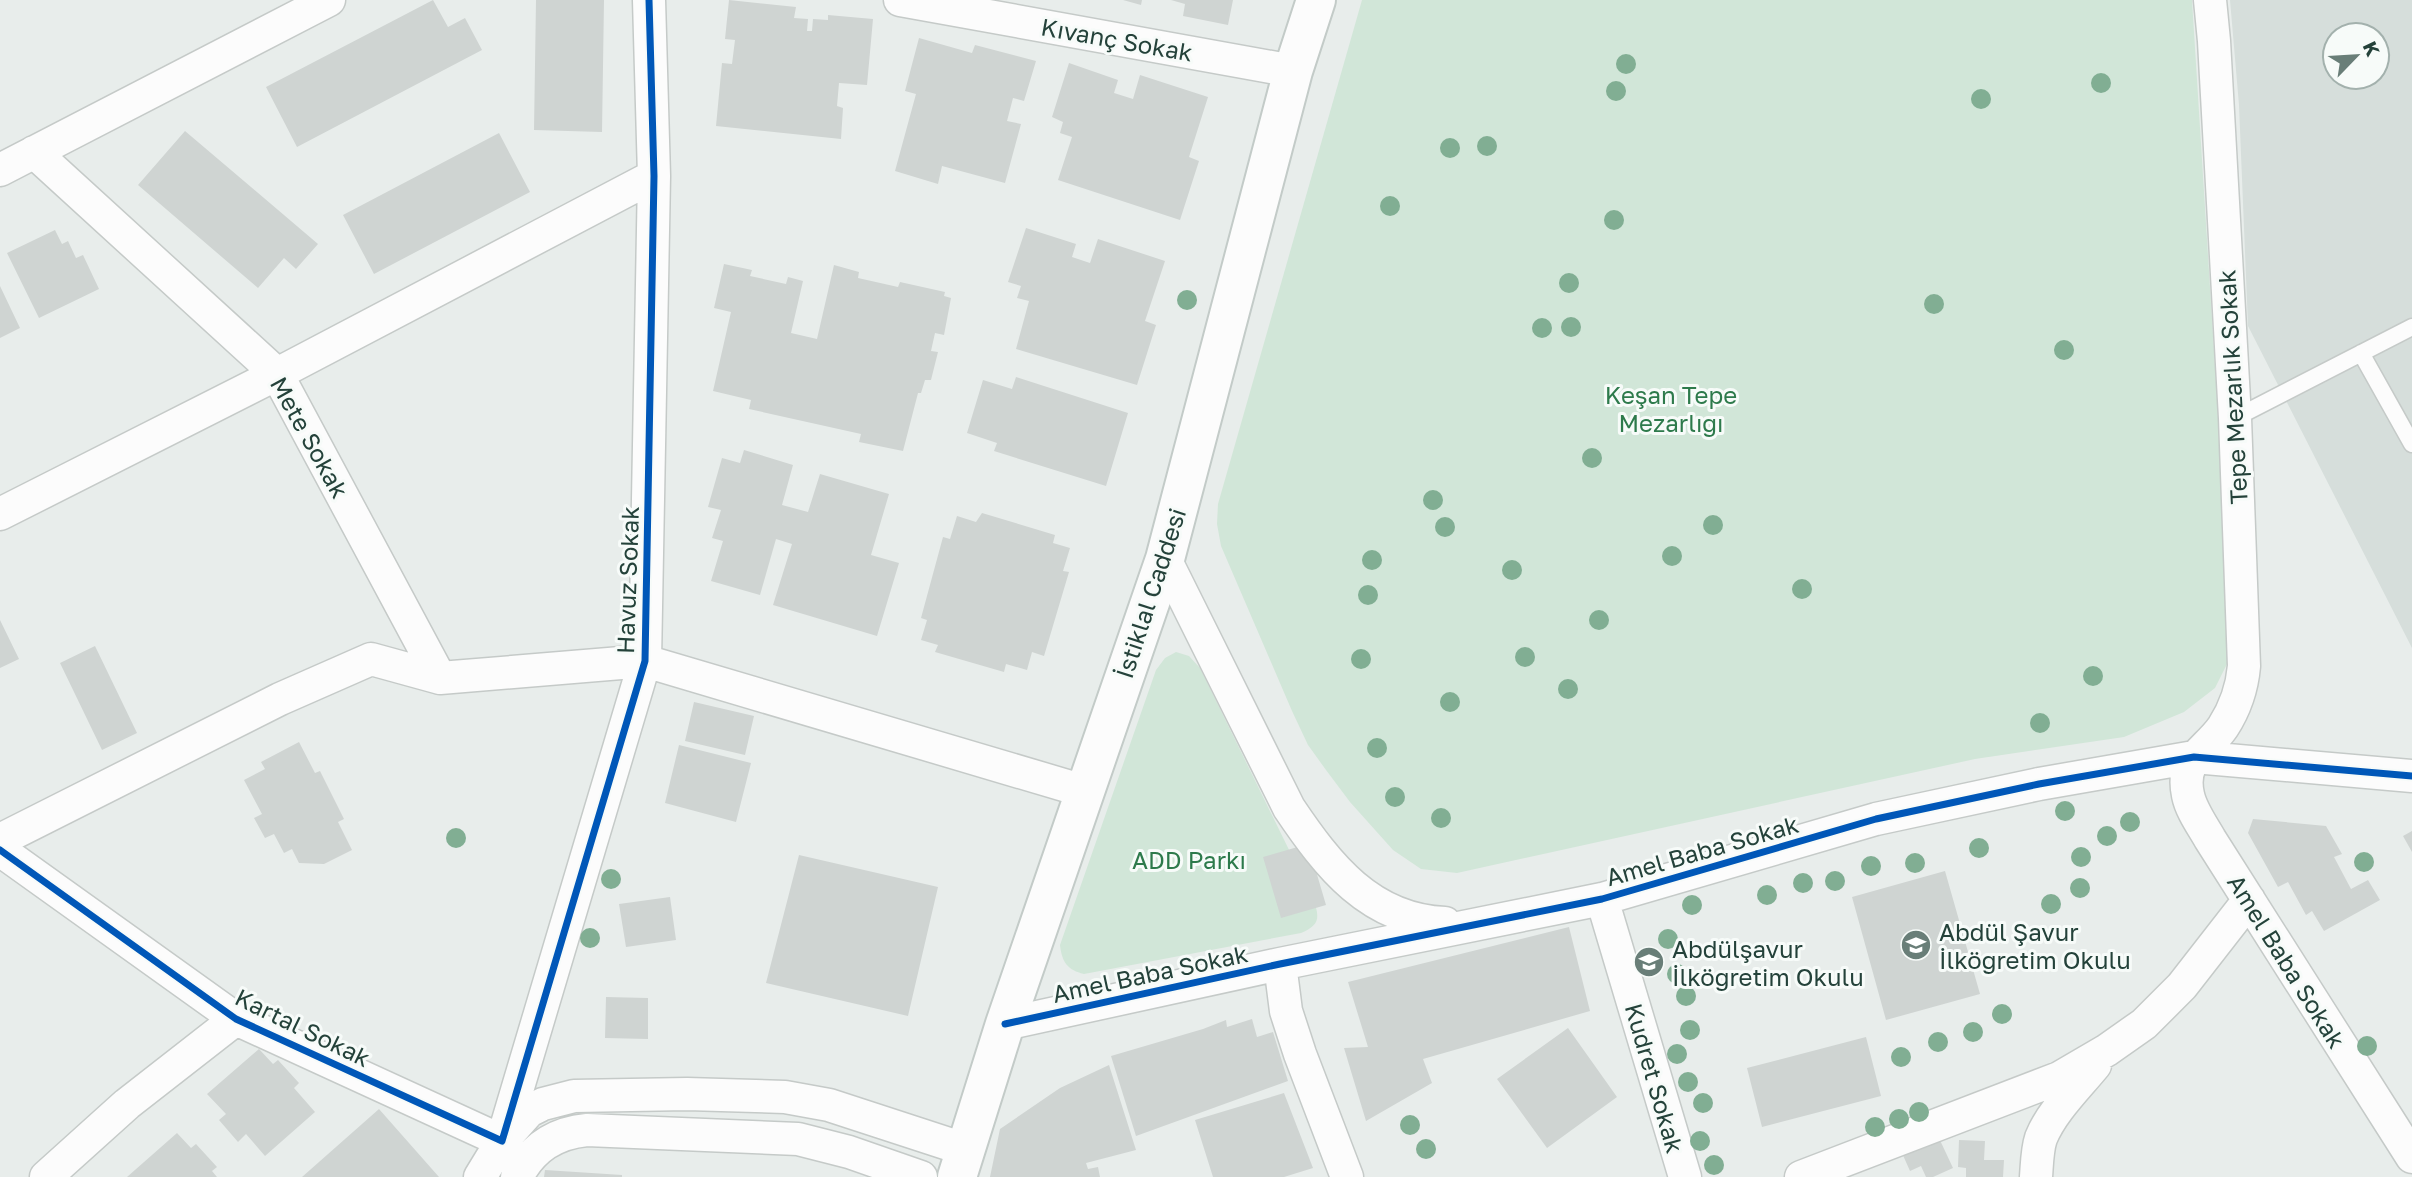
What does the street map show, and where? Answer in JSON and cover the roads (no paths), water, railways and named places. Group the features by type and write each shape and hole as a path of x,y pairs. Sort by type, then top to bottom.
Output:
{"main road":[{"name":"İstiklal Caddesi","path":"962,1163 1005,1024 1083,791 1165,559 1293,71 1316,0"}],"street":[{"path":"0,170 329,0"},
{"name":"Havuz Sokak","path":"502,1141 645,661 654,176 649,0"},
{"name":"Kıvanç Sokak","path":"900,0 1293,71"},
{"name":"Tepe Mezarlık Sokak","path":"2194,757 2222,728 2236,706 2242,688 2244,666 2235,418 2210,0"},
{"name":"Mete Sokak","path":"34,152 277,374 440,678"},
{"path":"0,514 277,374 654,176"},
{"name":"Amel Baba Sokak","path":"1165,559 1289,808 1306,834 1346,882 1376,904 1398,915 1423,922 1478,924"},
{"path":"0,840 280,699 371,659 440,678 645,661 1083,791"},
{"name":"Amel Baba Sokak","path":"1005,1024 1280,964 1602,899 1875,819 2039,784 2194,757 2412,776"},
{"name":"Amel Baba Sokak","path":"2194,757 2188,767 2188,795 2203,828 2412,1157"},
{"name":"Kartal Sokak","path":"0,850 236,1019 502,1141"},
{"name":"Kudret Sokak","path":"1602,899 1685,1177"},
{"path":"1801,1177 2059,1078 2107,1051 2144,1024 2182,986 2249,900"},
{"path":"1280,964 1286,1011 1296,1044 1347,1177"},
{"path":"46,1177 127,1104 236,1019"},
{"path":"2036,1177 2042,1136 2054,1115 2107,1051"},
{"path":"480,1177 502,1141 529,1111 574,1096 699,1094 785,1097 812,1101 962,1163"},
{"path":"517,1177 529,1158 548,1141 572,1131 587,1130 798,1139 839,1149 920,1177"}],"lane":[{"path":"2235,418 2412,327"},
{"path":"2361,353 2412,444"}],"place":[{"name":"Abdül Şavur İlköğretim Okulu","path":"1916,945"},
{"name":"Abdülşavur İlköğretim Okulu","path":"1649,962"}],"park label":[{"name":"Keşan Tepe Mezarlığı","path":"1671,408"},
{"name":"ADD Parkı","path":"1189,859"}]}
